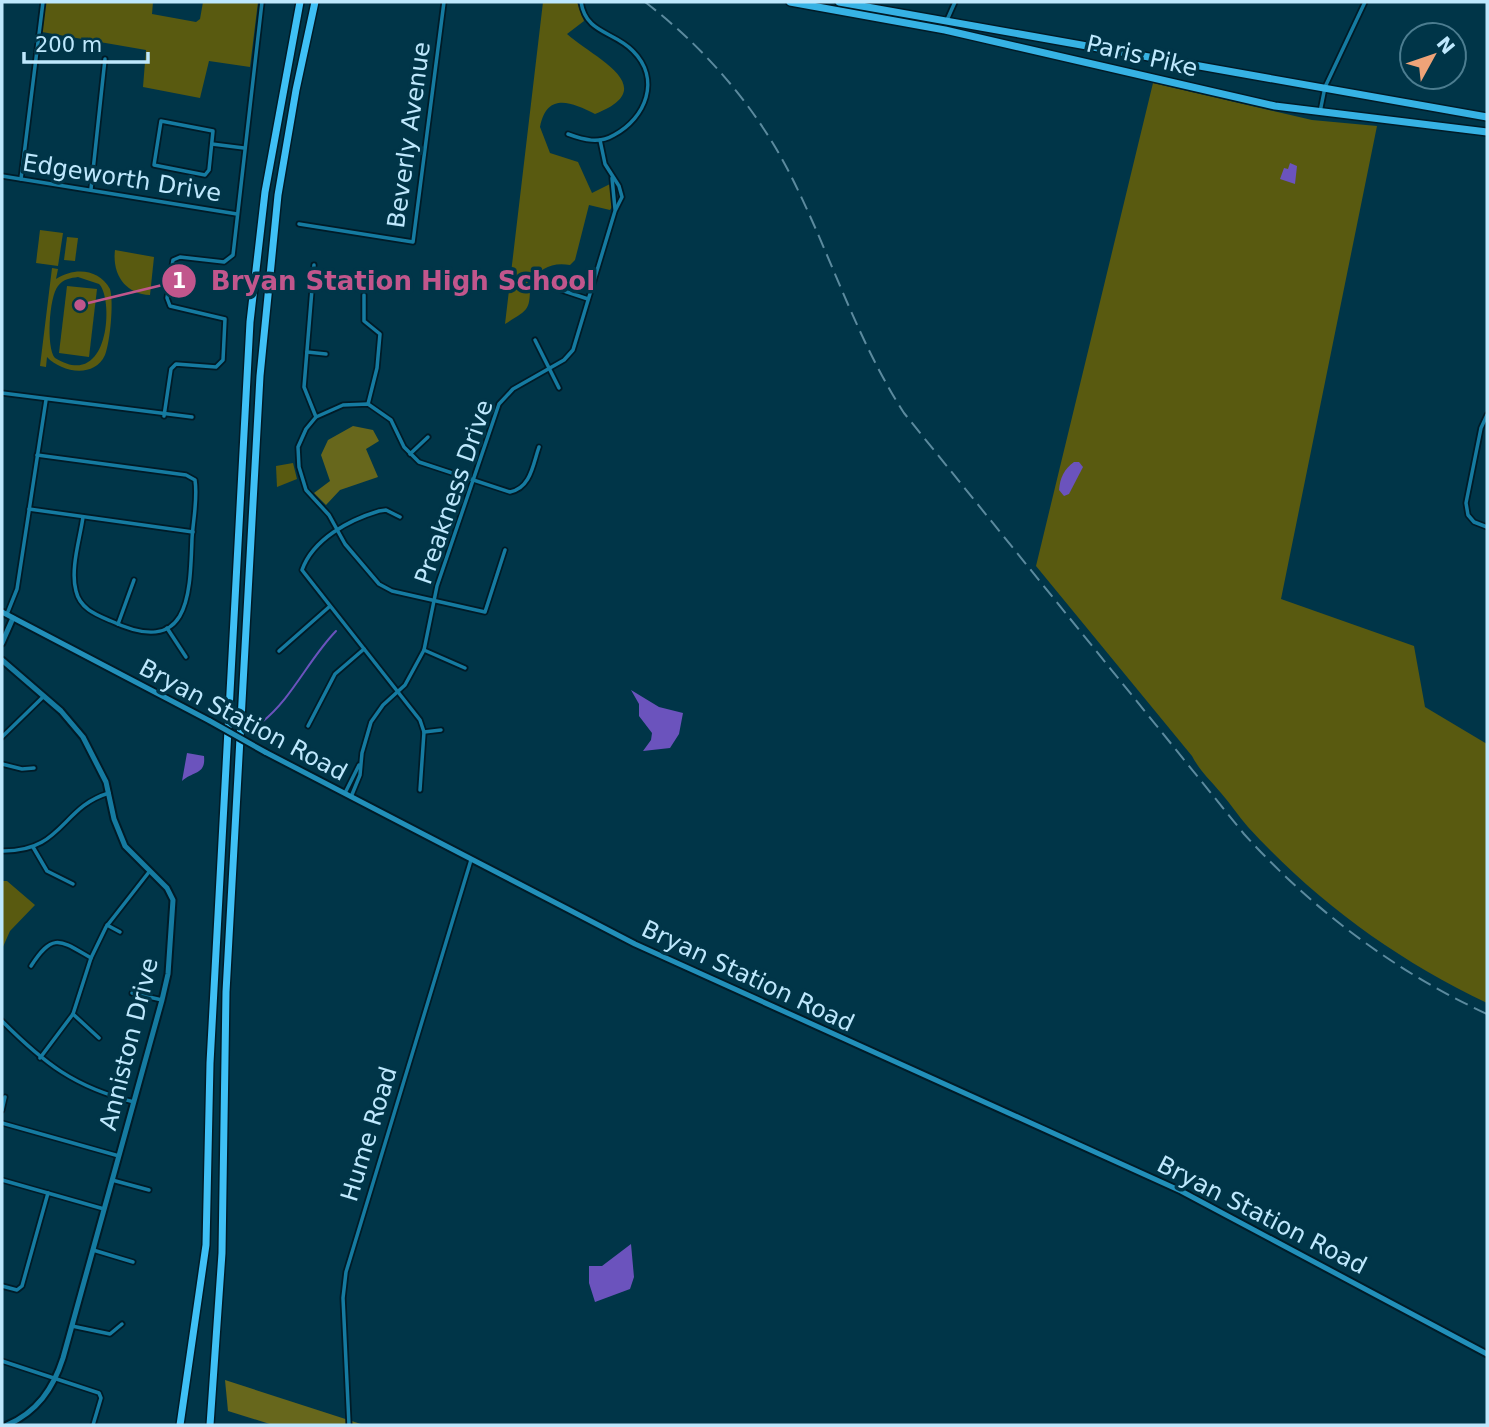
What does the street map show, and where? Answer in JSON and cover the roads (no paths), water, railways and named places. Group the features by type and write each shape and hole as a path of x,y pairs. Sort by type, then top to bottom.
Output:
{"highway":[{"path":"178,1425 201,1292 206,1245 209,1063 250,322 265,192 300,2"},
{"path":"212,1425 222,1253 225,1005 260,376 278,195 315,2"},
{"name":"Paris Pike","path":"790,2 945,30 1224,95 1320,114 1487,132"},
{"name":"Paris Pike","path":"839,2 1487,117"},
{"path":"945,30 947,20"}],"main road":[{"name":"Bryan Station Road","path":"7,615 471,860 718,983 1181,1191 1487,1354"}],"street":[{"path":"21,179 43,2"},
{"path":"164,416 171,369 180,363 219,366 223,360 226,322 219,316 177,310 170,306 167,298 172,262 180,257 224,262 233,255 262,2"},
{"name":"Beverly Avenue","path":"299,224 413,242 444,2"},
{"path":"568,134 600,140 623,130 638,117 645,102 647,79 634,52 597,30 586,17 580,2"},
{"path":"947,20 955,2"},
{"path":"1320,114 1325,87 1365,2"},
{"path":"91,189 105,59"},
{"path":"161,121 209,128 213,134 212,144 209,170 205,175 154,165 161,121"},
{"name":"Preakness Drive","path":"348,796 371,722 413,673 424,650 434,602 471,480 499,404 513,389 564,360 576,345 615,211 622,197 619,186 605,164 600,140"},
{"path":"212,144 244,148"},
{"name":"Edgeworth Drive","path":"2,176 237,214"},
{"name":"Preakness Drive","path":"612,178 615,211"},
{"path":"314,265 304,387 316,417"},
{"path":"558,289 588,299"},
{"path":"365,295 364,321 380,334 379,359 368,404"},
{"path":"536,340 559,388"},
{"path":"307,352 326,354"},
{"path":"2,393 164,416 192,417"},
{"path":"2,643 7,615 17,589 46,400"},
{"path":"505,550 485,612 392,591 379,584 306,489 299,467 300,441 316,417 343,405 368,404 391,420 410,454 431,467 505,491 520,489 527,482 539,447"},
{"path":"1487,415 1481,428 1466,506 1474,523 1487,527"},
{"path":"410,454 428,437"},
{"path":"37,455 189,476 196,481 189,598 184,610 167,628 143,633 118,624 93,613 76,594 75,578 83,517"},
{"path":"29,509 193,533"},
{"path":"400,517 386,510 379,511 337,531 319,543 302,570 415,711 424,732 419,790"},
{"path":"118,624 134,580"},
{"path":"279,651 329,607"},
{"path":"167,628 186,657"},
{"path":"308,726 335,674 364,649"},
{"path":"424,650 465,668"},
{"name":"Anniston Drive","path":"2,660 44,696 83,737 101,770 121,838 130,853 167,888 173,900 167,974 162,1000 56,1379 36,1406 7,1425"},
{"path":"2,737 44,696"},
{"path":"424,732 441,730"},
{"path":"2,764 22,769 34,768"},
{"path":"2,851 33,847 50,840 87,803 109,793"},
{"path":"33,847 47,871 73,884"},
{"name":"Hume Road","path":"349,1425 343,1298 346,1272 471,860"},
{"path":"40,1058 73,1014 91,958 107,925 149,872"},
{"path":"107,925 120,932"},
{"path":"31,966 45,946 55,941 65,943 91,958"},
{"path":"132,993 162,1000"},
{"path":"73,1014 99,1038"},
{"path":"2,1021 40,1058 85,1087 134,1102"},
{"path":"2,1110 5,1097"},
{"path":"2,1123 119,1156"},
{"path":"2,1180 104,1209"},
{"path":"112,1180 149,1190"},
{"path":"2,1286 18,1290 22,1286 48,1193"},
{"path":"93,1250 133,1262"},
{"path":"72,1326 110,1334 122,1324"},
{"path":"2,1361 94,1390 101,1398 93,1425"}],"waterway":[{"path":"262,722 292,690 336,631"}],"railway":[{"path":"645,2 708,58 760,124 804,202 871,355 904,413 1244,834 1298,888 1357,936 1420,978 1487,1014"}],"place":[{"name":"Bryan Station High School","path":"80,305"}]}
